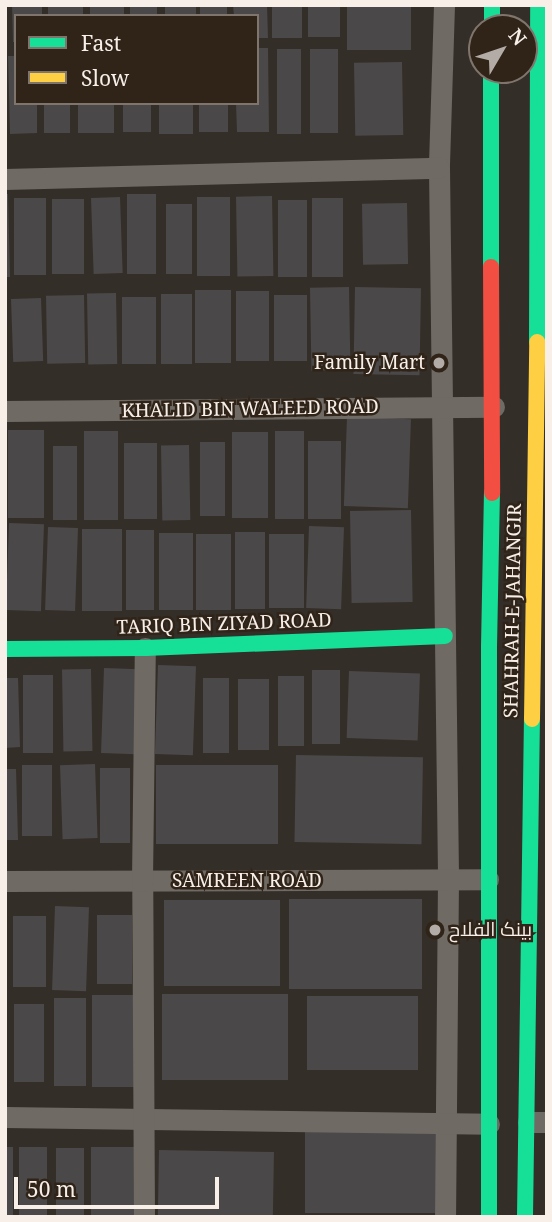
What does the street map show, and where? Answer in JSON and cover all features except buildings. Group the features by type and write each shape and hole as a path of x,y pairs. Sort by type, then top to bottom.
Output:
{"main road":[{"name":"SHAHRAH-E-JAHANGIR","path":"525,1217 537,1122 542,407 538,5"},
{"name":"SHAHRAH-E-JAHANGIR","path":"489,1217 489,647 494,407 489,170 491,84"},
{"name":"TARIQ BIN ZIYAD ROAD","path":"5,649 145,649 444,636"}],"street":[{"path":"444,5 439,168 448,879 445,1217"},
{"path":"5,179 439,168"},
{"name":"KHALID BIN WALEED ROAD","path":"5,411 494,407"},
{"path":"144,1217 142,881 145,649"},
{"name":"SAMREEN ROAD","path":"5,881 488,879"},
{"path":"5,1117 489,1124"}],"traffic: fast":[{"path":"492,5 492,14"},
{"path":"537,342 538,5"},
{"path":"491,84 491,267"},
{"path":"489,1217 489,647 492,493"},
{"path":"5,649 145,648 445,636"},
{"path":"525,1217 532,719"}],"traffic: slow":[{"path":"532,719 537,342"}],"traffic: jam":[{"path":"491,267 492,493"}],"place":[{"name":"Family Mart","path":"439,363"},
{"name":"بینک الفلاح","path":"435,930"}]}
